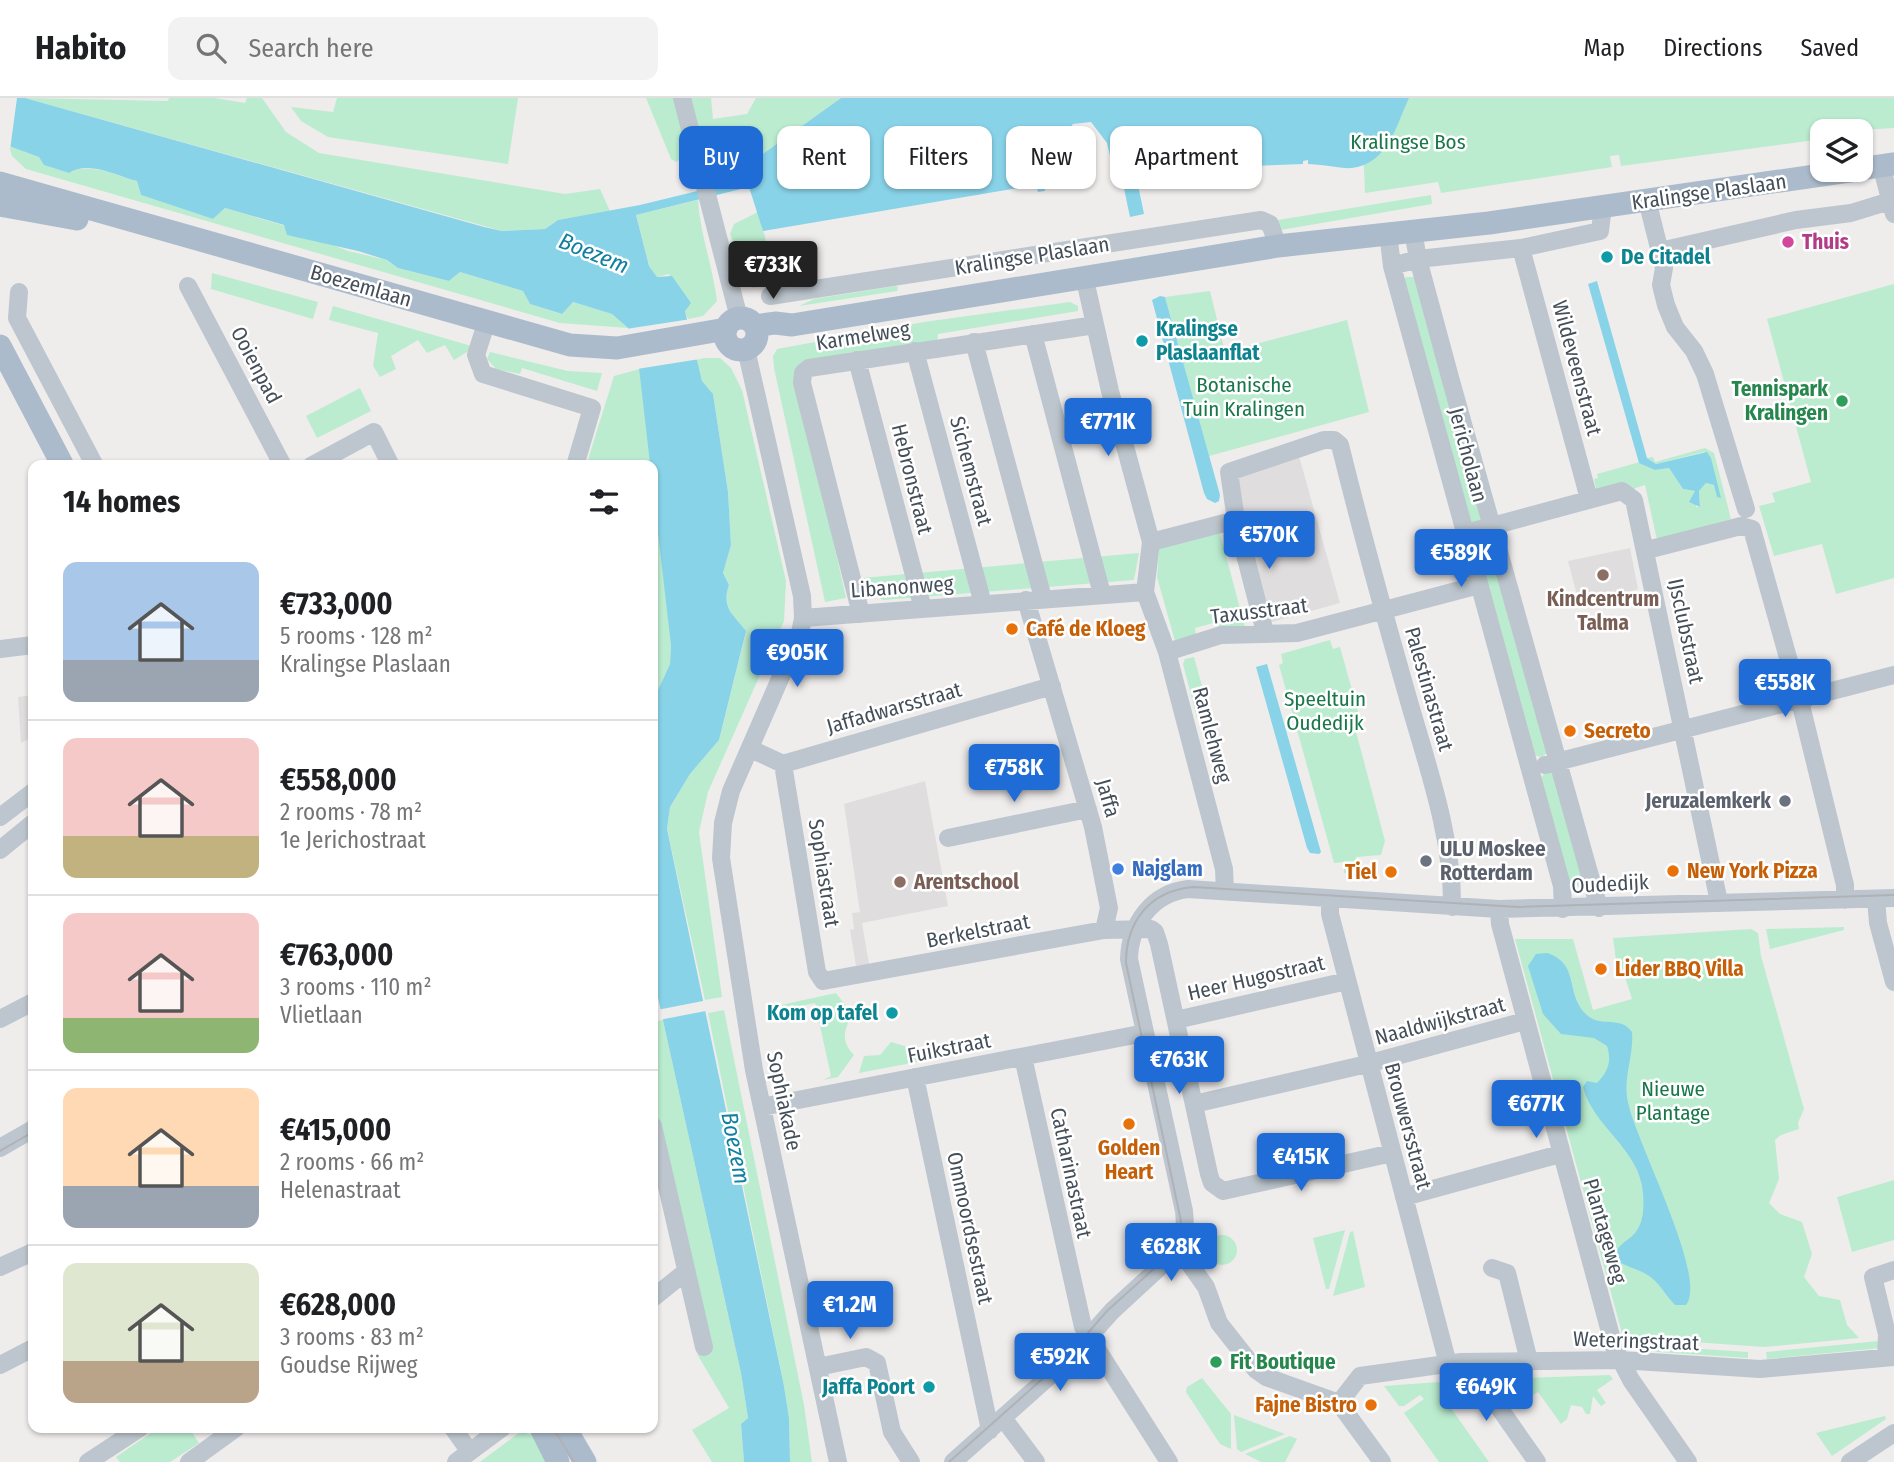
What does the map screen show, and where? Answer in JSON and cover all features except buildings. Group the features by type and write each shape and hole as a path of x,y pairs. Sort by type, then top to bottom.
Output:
{"main road":[{"name":"Kralingse Plaslaan","path":"741,333 775,323 792,325 1086,285 1278,246 1489,223 1810,176"},
{"name":"Boezemlaan","path":"0,183 550,341 630,350"},
{"name":"Boezemlaan","path":"0,205 104,223 569,353 630,350 741,333"},
{"path":"0,346 59,460"},
{"path":"544,1433 558,1462"},
{"path":"568,1433 584,1462"}],"street":[{"path":"682,98 741,333 802,596 803,618 800,634 751,749 783,764"},
{"path":"1873,167 1892,208"},
{"path":"1647,200 1664,268 1661,285 1670,317 1705,374 1799,697 1845,885 1846,900"},
{"name":"Kralingse Plaslaan","path":"1392,266 1418,259 1521,248 1600,231 1603,206"},
{"name":"Kralingse Plaslaan","path":"1660,251 1796,220 1892,208"},
{"name":"Kralingse Plaslaan","path":"770,296 1261,220 1270,224 1278,246"},
{"name":"Jericholaan","path":"1413,231 1418,259 1556,762 1599,908"},
{"name":"Jericholaan","path":"1388,233 1392,266 1562,886 1563,909"},
{"name":"Wildeveenstraat","path":"1521,248 1589,499"},
{"path":"1086,285 1151,542 1145,592"},
{"name":"Ooienpad","path":"188,286 280,460"},
{"path":"19,292 17,318 92,460"},
{"name":"Karmelweg","path":"861,614 802,379 809,368 1095,325"},
{"path":"484,330 476,355 483,374 592,408 577,460"},
{"path":"1033,334 1102,594"},
{"name":"Jaffa","path":"974,342 1035,599 1052,686 1088,809 1109,908 1104,930"},
{"name":"Sichemstraat","path":"915,351 983,604"},
{"name":"Hebronstraat","path":"857,360 923,609"},
{"path":"322,460 374,432 388,460"},
{"name":"Palestinastraat","path":"1236,520 1228,476 1232,469 1324,440 1334,440 1340,445 1381,609 1442,823 1452,907"},
{"name":"IJsclubstraat","path":"1589,499 1622,491 1630,495 1647,550 1719,902"},
{"path":"1466,533 1589,499"},
{"path":"1647,550 1741,526 1747,518"},
{"path":"1151,542 1236,520 1265,632"},
{"name":"Taxusstraat","path":"1167,652 1221,635 1297,633 1479,585"},
{"name":"Libanonweg","path":"803,618 1145,592"},
{"name":"Ramlehweg","path":"1145,592 1167,652 1224,869 1225,891"},
{"path":"0,649 28,646"},
{"path":"1531,769 1683,727 1894,675"},
{"name":"Jaffadwarsstraat","path":"783,764 1052,686"},
{"name":"Sophiakade","path":"751,749 731,791 723,823 721,858 762,1107 838,1462"},
{"name":"Sophiastraat","path":"783,764 817,972 823,981 830,981"},
{"path":"0,817 28,796"},
{"path":"948,838 1088,809"},
{"path":"0,850 28,827"},
{"name":"Oudedijk","path":"1143,928 1152,905 1168,894 1188,889 1499,909 1894,898"},
{"name":"Brouwersstraat","path":"1330,899 1330,914 1367,1064 1448,1364"},
{"path":"1875,899 1878,923 1894,982"},
{"name":"Plantageweg","path":"1499,909 1500,924 1560,1154 1620,1360 1688,1462"},
{"path":"953,1462 1072,1356 1179,1249 1185,1218 1129,959 1143,928 1156,932 1210,1177 1215,1187 1223,1191 1392,1153"},
{"name":"Berkelstraat","path":"830,981 1104,930 1143,928"},
{"name":"Heer Hugostraat","path":"1175,1020 1347,981"},
{"path":"0,1019 26,1006"},
{"name":"Naaldwijkstraat","path":"1194,1104 1367,1064 1525,1021"},
{"name":"Fuikstraat","path":"762,1107 1145,1033"},
{"name":"Catharinastraat","path":"1023,1057 1077,1309 1088,1338 1169,1462"},
{"name":"Ommoordsestraat","path":"915,1077 996,1424"},
{"path":"0,1147 28,1132"},
{"path":"1404,1197 1560,1154"},
{"path":"658,1170 704,1348"},
{"path":"1179,1249 1206,1287 1219,1323 1256,1370 1266,1377 1339,1403 1382,1462"},
{"path":"0,1267 28,1254"},
{"path":"1492,1268 1507,1273 1529,1361"},
{"name":"Weteringstraat","path":"1339,1403 1360,1376 1448,1364 1620,1360 1760,1369 1890,1357 1873,1277 1894,1270"},
{"path":"658,1294 684,1273"},
{"path":"0,1365 28,1351"},
{"path":"818,1367 872,1357 877,1363 895,1438 911,1462"},
{"path":"1474,1363 1486,1389 1537,1462"},
{"path":"996,1424 1036,1462"},
{"path":"90,1461 132,1433"},
{"path":"189,1462 229,1433"},
{"path":"455,1433 463,1457 495,1433"},
{"path":"1850,1462 1894,1433"}],"shaded area":[{"path":"1299,456 1340,603 1272,622 1231,475"},
{"name":"Kindcentrum Talma","path":"1630,548 1638,589 1580,607 1568,561"},
{"path":"28,696 28,740 21,743 18,697"},
{"name":"Arentschool","path":"925,781 948,906 862,923 869,964 856,966 850,930 854,929 852,913 860,912 844,804"}],"green space":[{"path":"25,98 168,101 169,98 215,98 245,103 247,98 262,98 286,132 319,153 565,194 600,189 610,211 558,220 545,229 502,231"},
{"path":"337,98 518,98 508,164 328,137 301,121 291,107 333,112"},
{"path":"646,98 711,98 713,119 747,114 756,98 841,98 802,126 777,126 777,144 763,154 763,126 679,126 679,160 676,162 671,159"},
{"name":"Kralingse Bos","path":"1361,98 1894,98 1894,128 1873,129 1873,119 1810,119 1810,141 1621,166 1619,155 1610,156 1612,167 1441,193 1438,182 1365,193"},
{"path":"9,146 40,157 45,165 69,173 85,168 94,169 137,181 141,195 213,219 225,208 285,226 348,251 387,260 398,268 449,281 460,272 523,291 530,304 561,314 573,302 612,314 628,328 560,323 26,169 12,156"},
{"path":"1431,195 1432,204 1281,230 1278,220"},
{"path":"698,200 717,301 703,316 688,319 669,274 657,277 649,266 636,215"},
{"path":"758,212 772,284 753,288 730,234 734,224"},
{"path":"212,273 318,302 313,319 211,289"},
{"path":"1420,277 1484,522 1472,524 1400,279"},
{"name":"Tennispark Kralingen","path":"1894,284 1894,578 1836,594 1822,544 1774,556 1759,506 1775,502 1772,493 1811,482 1767,319"},
{"path":"898,287 897,291 799,306 814,299"},
{"name":"Botanische Tuin Kralingen","path":"1210,291 1225,352 1347,320 1369,412 1209,456 1165,297"},
{"path":"1070,302 1078,306 1078,311 938,334 937,342 807,362 819,476 846,598 825,602 774,368 773,356 777,349 924,322"},
{"path":"333,306 475,347 454,360 445,345 427,353 418,340 391,356 396,369 380,377 373,366 378,333 329,320"},
{"path":"490,352 568,371 602,373 597,391 522,368 520,374 496,369 487,359"},
{"path":"720,358 731,368 742,390 786,581 784,621 708,792 699,832 722,997 705,1000 667,829 670,807 690,774 719,740 746,632 726,600 729,585 723,573 731,545 728,492 713,394 702,381 696,360"},
{"path":"640,369 650,460 588,460 614,376"},
{"path":"360,388 371,411 317,438 306,416"},
{"path":"1705,448 1714,453 1731,519 1657,540 1645,485 1633,489 1596,489 1594,479 1598,478 1597,474 1640,462 1655,470 1669,468 1683,489 1695,491 1696,507 1700,507 1699,491 1706,483 1714,485 1718,498 1711,458 1704,452 1656,464 1647,458 1653,457 1655,462"},
{"path":"658,528 671,646 670,664 658,690"},
{"path":"1219,530 1245,627 1219,631 1217,622 1195,628 1196,635 1175,641 1157,577 1159,549"},
{"path":"1487,533 1549,752 1541,757 1534,755 1474,540"},
{"path":"1139,553 1134,580 883,600 868,590 862,578"},
{"name":"Speeltuin Oudedijk","path":"1330,640 1333,649 1340,647 1359,715 1354,724 1385,841 1381,855 1356,857 1354,874 1344,873 1344,862 1334,863 1279,665 1283,663 1281,654"},
{"path":"1194,657 1210,715 1197,718 1183,664 1185,659"},
{"path":"1548,771 1554,772 1587,886 1568,886 1539,779"},
{"path":"1844,927 1844,930 1770,949 1766,929"},
{"name":"Nieuwe Plantage","path":"1751,929 1758,933 1761,956 1804,1109 1798,1123 1799,1129 1775,1140 1779,1179 1769,1203 1780,1214 1802,1222 1812,1254 1804,1277 1819,1296 1840,1300 1847,1325 1859,1338 1764,1347 1623,1337 1515,939 1573,939 1593,1010 1632,999 1620,961 1616,961 1613,938"},
{"path":"836,993 853,1015 847,1025 845,1040 854,1055 838,1077 823,1080 831,1076 815,1003 768,1013 767,1008"},
{"path":"724,1010 804,1405 812,1462 790,1462 789,1418 784,1386 708,1013"},
{"path":"663,1020 741,1373 748,1418 741,1424 744,1462 712,1462 692,1430 729,1408 697,1354 705,1342 658,1120 658,1021"},
{"path":"891,1042 928,1053 927,1060 859,1073 864,1056 880,1055"},
{"path":"1894,1180 1894,1240 1852,1252 1837,1197"},
{"path":"1345,1230 1329,1289 1326,1289 1313,1238"},
{"path":"1353,1231 1365,1287 1333,1296 1350,1232"},
{"path":"1222,1235 1233,1239 1237,1250 1233,1261 1222,1265 1211,1261 1207,1250 1211,1239"},
{"path":"1879,1341 1880,1348 1767,1359 1766,1352"},
{"path":"1644,1345 1748,1352 1748,1358 1644,1351"},
{"path":"1610,1375 1613,1379 1597,1390 1606,1403 1601,1406 1593,1396 1590,1414 1586,1414 1582,1407 1571,1405 1567,1419 1561,1424 1538,1392 1533,1395 1522,1378"},
{"path":"1202,1378 1231,1414 1231,1449 1220,1444 1186,1392 1187,1387"},
{"path":"1439,1382 1450,1397 1446,1401 1489,1462 1439,1462 1404,1413 1424,1399 1420,1395 1404,1406 1399,1406 1384,1386"},
{"path":"1234,1415 1285,1434 1241,1452 1237,1449"},
{"path":"1885,1416 1886,1419 1832,1456 1816,1433"},
{"path":"151,1433 192,1433 199,1443 170,1462 120,1462 116,1457"},
{"path":"519,1433 524,1433 533,1435 551,1462 480,1462"},
{"path":"1290,1436 1297,1439 1285,1462 1261,1462 1245,1454"}],"water":[{"name":"Boezem","path":"0,98 25,98 502,231 545,229 558,220 640,205 706,189 741,189 636,215 649,266 657,277 672,276 691,303 685,311 702,381 713,394 728,492 731,545 723,573 729,585 726,600 746,631 719,740 690,774 670,807 667,829 784,1386 789,1418 790,1462 744,1462 741,1424 748,1418 741,1373 658,998 658,690 670,664 671,646 658,533 658,460 650,460 638,359 628,328 612,314 573,302 562,314 530,304 523,291 460,272 449,281 398,268 387,260 358,251 287,235 284,225 225,208 213,219 141,195 137,181 94,168 77,169 69,173 44,165 39,157 9,146"},
{"path":"841,98 1409,98 1383,151 1365,165 1352,168 1308,164 1308,160 1303,161 1303,164 1262,166 1262,126 1110,126 1110,155 1107,143 1091,122 1072,126 1006,126 1006,189 1012,189 763,231 750,189 763,189 763,154 777,144 777,189 870,189 870,126 802,126"},
{"path":"1124,189 1139,189 1144,214 1130,217"},
{"path":"1597,281 1647,458 1656,464 1707,452 1721,498 1717,497 1714,485 1706,483 1699,491 1700,507 1689,502 1695,491 1683,489 1669,468 1655,470 1639,463 1588,284"},
{"path":"1165,297 1220,495 1219,501 1215,503 1207,499 1204,493 1152,300"},
{"path":"1267,664 1321,852 1319,854 1310,853 1307,848 1256,667"},
{"path":"1547,953 1564,964 1580,1007 1587,1015 1598,1021 1622,1024 1632,1032 1627,1097 1679,1237 1690,1289 1686,1305 1675,1305 1651,1277 1615,1259 1617,1249 1634,1234 1641,1222 1643,1193 1640,1177 1634,1163 1596,1114 1583,1087 1587,1081 1597,1083 1604,1075 1609,1061 1607,1046 1594,1038 1561,1034 1543,1014 1528,966 1536,954"}],"pier":[{"path":"0,98 17,98 10,150 0,149"},
{"path":"691,319 700,359 637,369 626,329"},
{"path":"708,1000 711,1010 659,1020 658,1010"}],"tram line":[{"path":"949,1462 1067,1357 1107,1311 1168,1256 1178,1240 1181,1221 1126,963 1130,934 1136,922 1143,911 1164,895 1193,887 1518,907 1894,895"},
{"path":"0,1151 28,1135"},
{"path":"556,1433 574,1462"}],"place":[{"name":"Thuis","path":"1788,242"},
{"name":"De Citadel","path":"1607,257"},
{"name":"Kralingse Plaslaanflat","path":"1142,341"},
{"name":"Tennispark Kralingen","path":"1842,401"},
{"name":"Kindcentrum Talma","path":"1603,575"},
{"name":"Café de Kloeg","path":"1012,629"},
{"name":"Secreto","path":"1570,731"},
{"name":"Jeruzalemkerk","path":"1785,801"},
{"name":"ULU Moskee Rotterdam","path":"1426,861"},
{"name":"Najglam","path":"1118,869"},
{"name":"New York Pizza","path":"1673,871"},
{"name":"Tiel","path":"1391,872"},
{"name":"Arentschool","path":"900,882"},
{"name":"Lider BBQ Villa","path":"1601,969"},
{"name":"Kom op tafel","path":"892,1013"},
{"name":"Golden Heart","path":"1129,1124"},
{"name":"Fit Boutique","path":"1216,1362"},
{"name":"Jaffa Poort","path":"929,1387"},
{"name":"Fajne Bistro","path":"1371,1405"}]}
